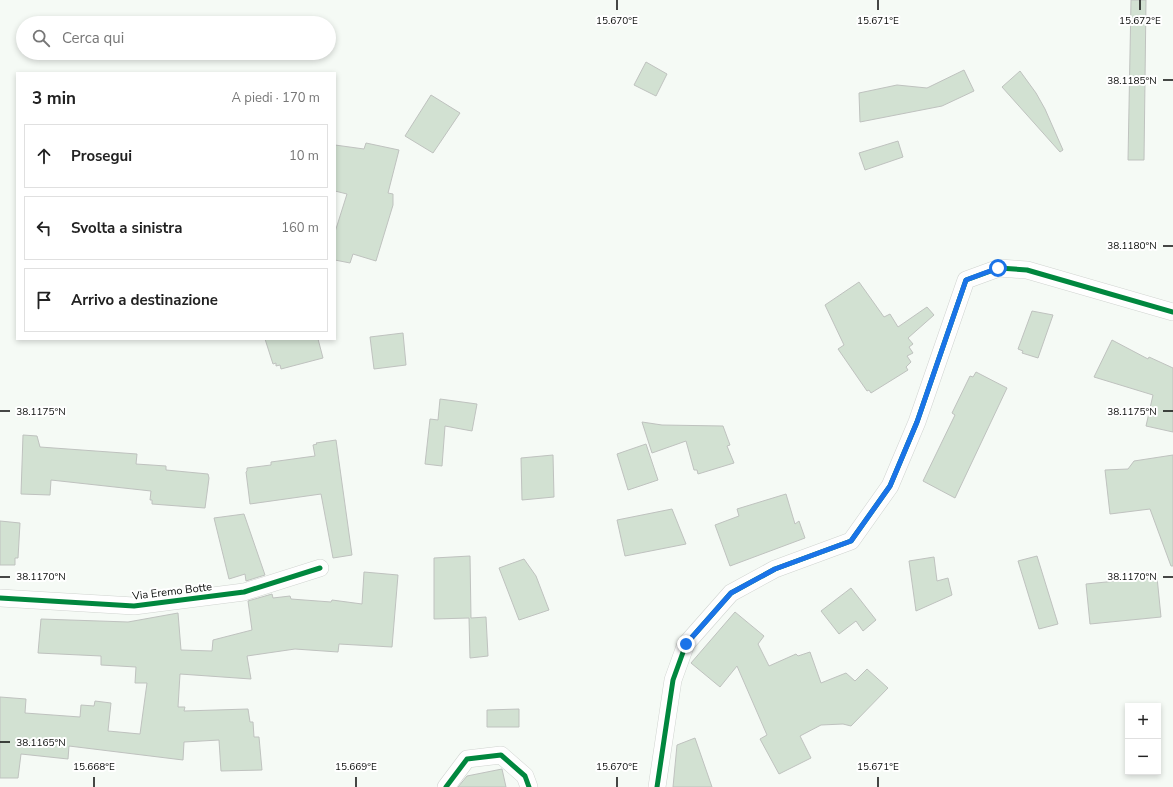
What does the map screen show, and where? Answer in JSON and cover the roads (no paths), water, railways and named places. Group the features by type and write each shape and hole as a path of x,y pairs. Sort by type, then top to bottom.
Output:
{"street":[{"path":"657,787 673,680 686,644 731,593 775,569 851,541 890,486 917,422 966,280 998,268 1027,270 1173,312"},
{"name":"Via Eremo Botte","path":"0,598 134,606 244,592 320,568"},
{"path":"446,787 467,759 501,755 525,776 529,787"}]}
